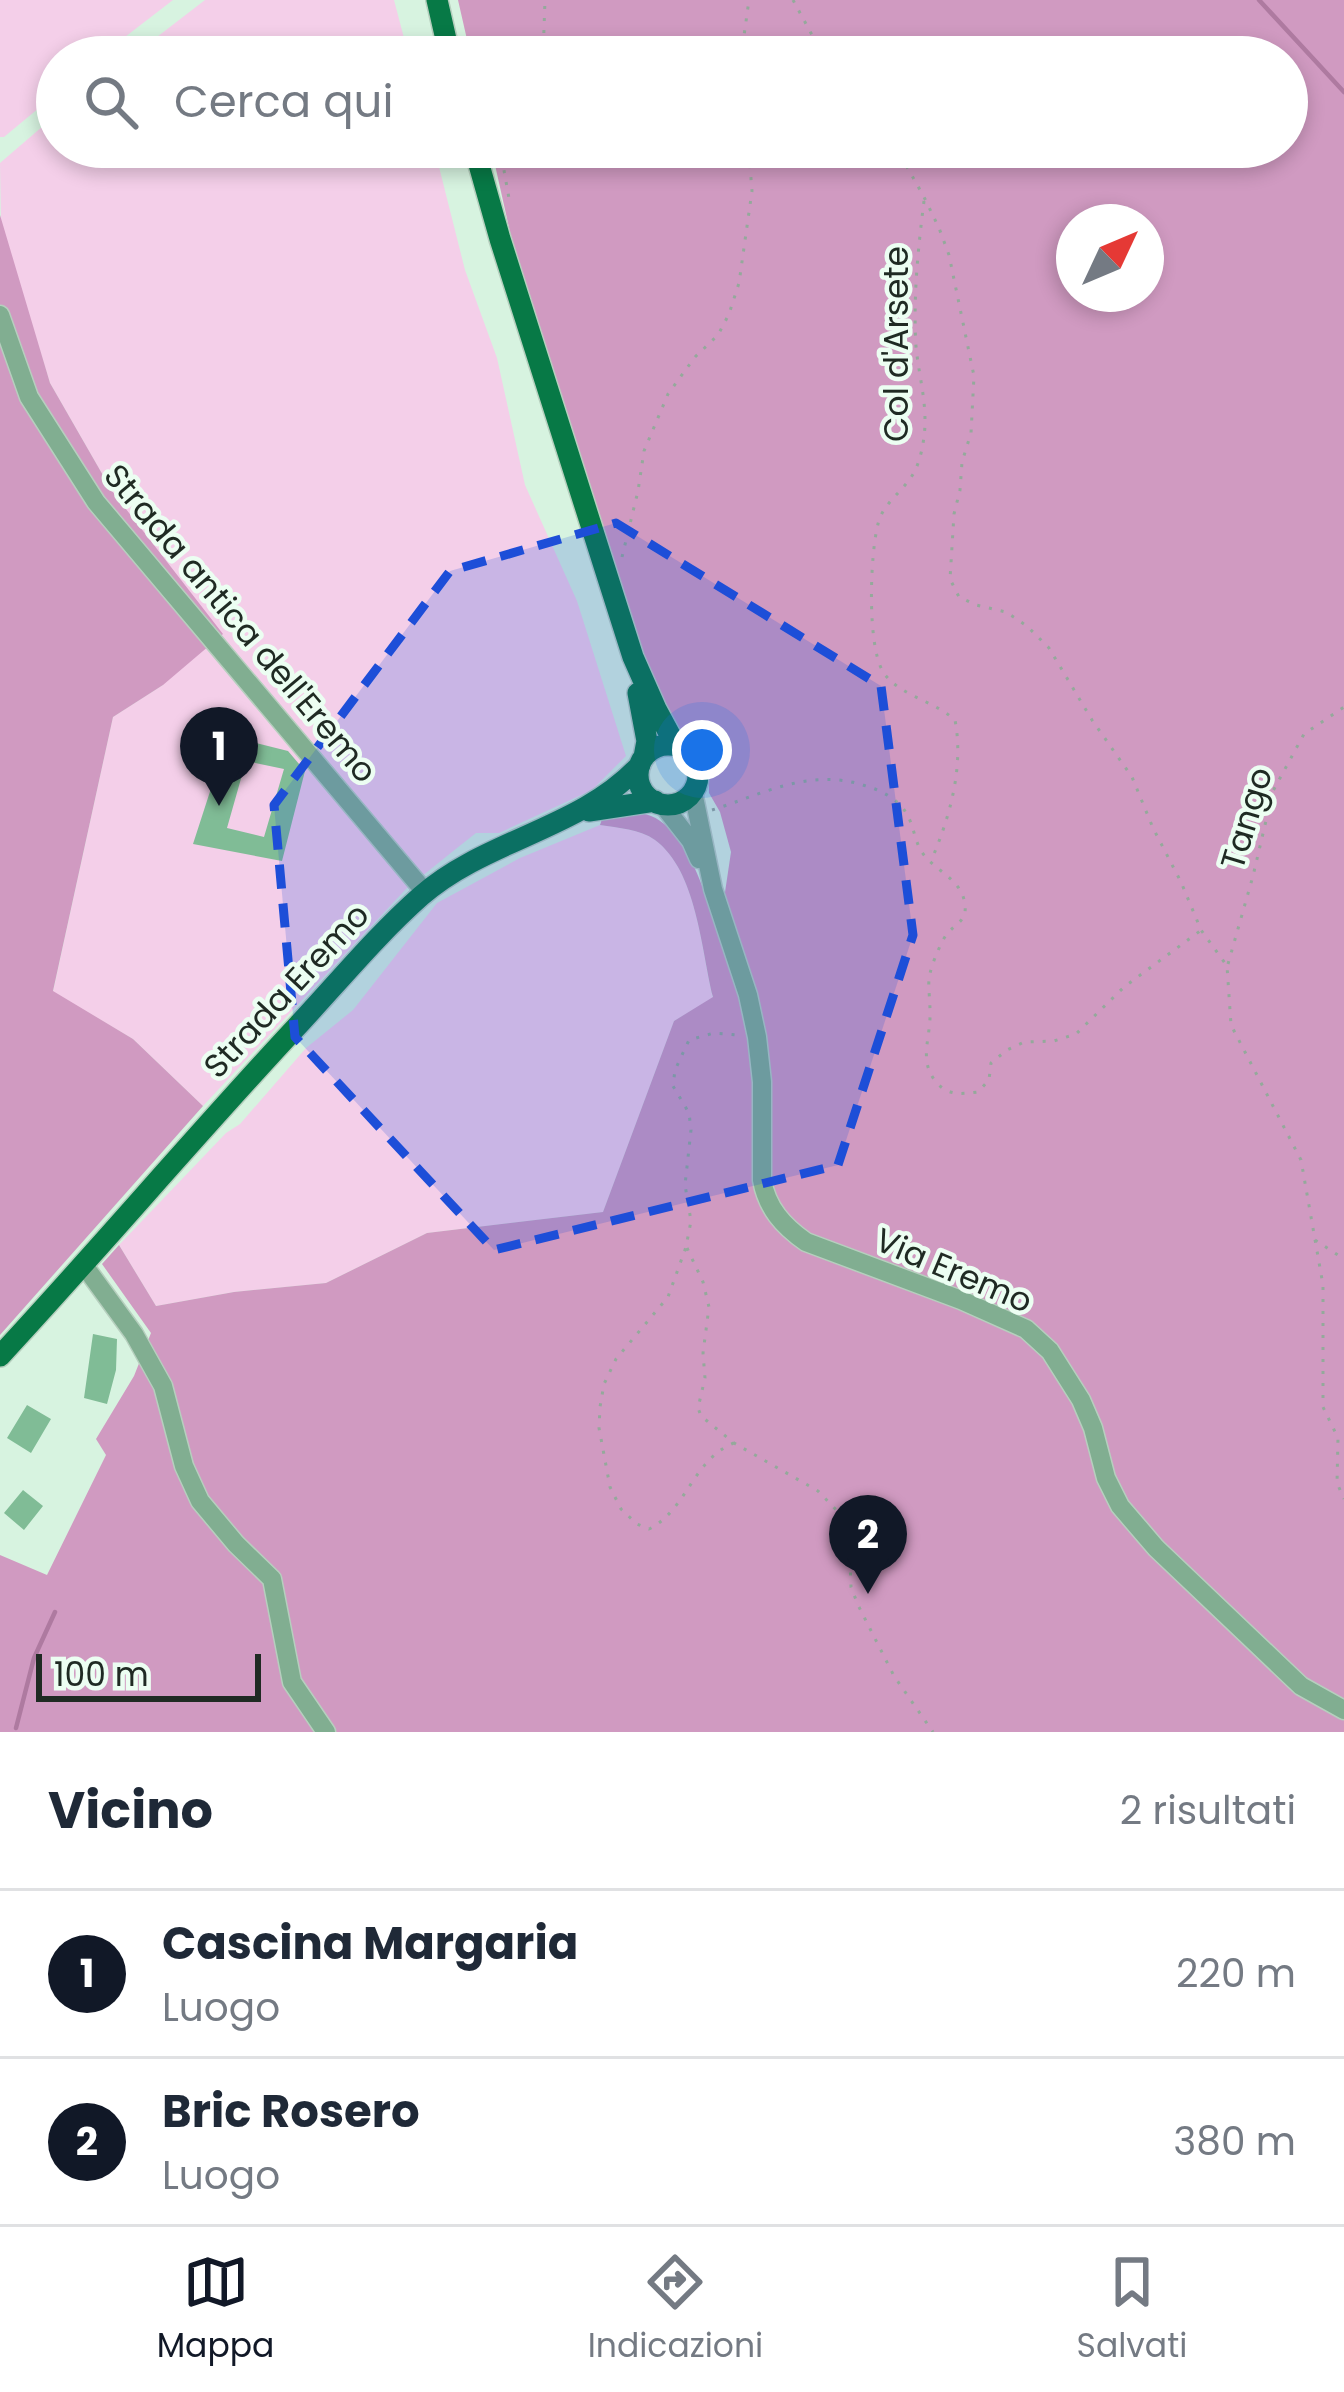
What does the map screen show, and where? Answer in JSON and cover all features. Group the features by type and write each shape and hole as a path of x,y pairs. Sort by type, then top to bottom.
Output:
{"main road":[{"path":"437,0 445,36"},
{"path":"481,168 634,658 676,746 696,764 693,792 678,803 658,803 643,790 639,773 647,741 632,670 634,658"},
{"path":"642,761 657,747 676,746"},
{"name":"Strada Eremo","path":"0,1356 231,1097 425,892 490,854 577,813 612,790 642,761"},
{"name":"Strada Eremo","path":"577,813 658,803"}],"street":[{"name":"Strada antica dell'Eremo","path":"0,315 28,397 97,502 425,892"},
{"name":"Via Eremo","path":"693,792 713,889"},
{"name":"Via Eremo","path":"658,803 691,841 713,889 748,995 762,1082 761,1180 774,1213 806,1242 1026,1329 1050,1352 1081,1400 1120,1506 1156,1548 1300,1686 1344,1709"},
{"path":"83,1264 134,1334 163,1386 184,1466 200,1501 272,1579 292,1682 326,1732"}],"path":[{"path":"544,36 545,0"},
{"path":"744,36 749,0"},
{"path":"793,0 813,36"},
{"path":"614,592 644,451 668,394 718,335 739,283 752,191 750,168"},
{"path":"908,168 949,255 974,376 971,433 954,514 950,579 959,597 1006,612 1048,648 1132,777 1201,930 1227,966 1231,1025 1301,1160 1323,1285 1323,1407 1338,1438 1337,1483 1344,1499"},
{"name":"Col d'Arsete","path":"924,197 915,319 926,410 924,438 913,476 886,506 878,524 872,620 878,666 890,681 955,719 960,760 943,834 930,862"},
{"name":"Tango","path":"1227,966 1273,791 1304,734 1344,707"},
{"path":"712,810 789,783 823,777 880,790 901,806 914,826 918,846 960,890 966,909 961,923 946,935 926,987 929,1072 942,1089 956,1094 978,1092 988,1080 991,1064 1006,1050 1024,1042 1076,1034 1124,988 1201,930"},
{"path":"734,1443 709,1460 676,1508 650,1529 621,1509 603,1463 599,1428 604,1384 616,1359 668,1297 686,1247 691,1221 686,1185 691,1130 688,1113 673,1086 675,1070 689,1040 714,1033 757,1037"},
{"path":"1314,1239 1344,1259"},
{"path":"686,1247 709,1306 700,1416 734,1443 818,1491 847,1521 854,1537 851,1587 858,1605 894,1676 933,1732"}],"highlighted area":[{"path":"616,523 881,686 913,935 838,1165 494,1250 295,1037 274,805 450,571"}],"shaded area":[{"path":"0,0 173,0 126,36 36,36 36,110 0,137"},
{"path":"205,0 394,0 403,36 158,36"},
{"path":"458,0 1344,0 1344,1732 0,1732 0,1555 47,1575 106,1455 96,1439 134,1376 151,1333 102,1264 119,1245 156,1306 326,1283 427,1233 603,1212 674,1021 713,997 695,912 680,871 655,840 636,831 600,825 603,816 651,816 682,844 704,890 735,983 724,899 731,852 720,812 709,793 708,759 667,717 514,250 496,168 1308,168 1308,36 466,36"},
{"path":"36,132 36,168 439,168 465,270 497,358 525,485 577,601 626,756 592,790 499,833 476,833 406,889 203,1106 133,1039 53,992 113,717 163,685 112,491 50,383 1,225 0,163"},
{"path":"0,215 50,383 112,491 223,634 163,685 113,717 53,991 133,1039 203,1106 0,1335"},
{"path":"600,825 643,833 669,854 689,891 713,998 674,1021 603,1212 427,1233 326,1283 156,1306 119,1245 240,1124 306,1048 353,1010 437,903 520,858"}],"building":[{"path":"228,736 288,751 305,771 282,861 193,844","holes":["246,761 284,769 264,837 227,828"]},
{"path":"93,1334 117,1339 116,1370 107,1404 84,1398"},
{"path":"27,1405 51,1419 31,1453 7,1438"},
{"path":"23,1490 43,1506 24,1530 4,1513"}],"waterway":[{"path":"1259,0 1292,36"},
{"path":"1308,53 1344,92"},
{"path":"16,1728 34,1658 55,1612"}],"place":[{"name":"Cascina Margaria","path":"219,806"},
{"name":"Bric Rosero","path":"868,1594"}]}
